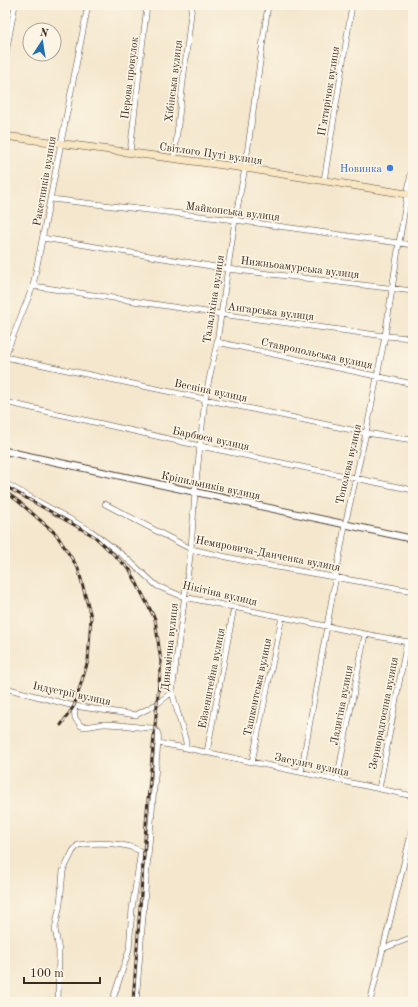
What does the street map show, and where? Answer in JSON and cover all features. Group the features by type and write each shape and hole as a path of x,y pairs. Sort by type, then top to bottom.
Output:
{"main road":[{"name":"Світлого Путі вулиця","path":"5,136 245,168 411,194"}],"street":[{"path":"5,58 15,5"},
{"name":"Ракетників вулиця","path":"5,357 33,286 88,5"},
{"name":"Перова провулок","path":"130,152 147,5"},
{"name":"Хібінська вулиця","path":"174,159 192,5"},
{"name":"Талаліхіна вулиця","path":"184,597 191,549 195,492 205,399 217,342 235,220 245,168 268,5"},
{"name":"П’ятирічок вулиця","path":"324,181 352,5"},
{"name":"Тополєва вулиця","path":"301,772 344,525 366,432 385,336 399,243 411,194 413,161"},
{"name":"Майкопська вулиця","path":"51,199 235,220 413,245"},
{"name":"Нижньоамурська вулиця","path":"43,238 228,269 413,291"},
{"name":"Ангарська вулиця","path":"33,286 220,314 385,336 413,338"},
{"name":"Ставропольська вулиця","path":"217,342 413,384"},
{"name":"Весніна вулиця","path":"5,357 366,432 413,440"},
{"name":"Барбюса вулиця","path":"5,402 200,446 413,490"},
{"name":"Кріпильників вулиця","path":"5,451 413,539"},
{"name":"Нікітіна вулиця","path":"5,483 91,531 125,557 158,586 184,597 410,642"},
{"name":"Немировича-Данченка вулиця","path":"105,504 191,549 254,563 335,576 413,591"},
{"name":"Динамічна вулиця","path":"184,597 172,692 186,742 186,748"},
{"name":"Ейзенштейна вулиця","path":"207,752 234,607"},
{"name":"Ташкентська вулиця","path":"252,762 282,617"},
{"name":"Ладигіна вулиця","path":"337,780 365,634"},
{"name":"Зернорадгоспна вулиця","path":"379,789 410,642"},
{"name":"Індустрії вулиця","path":"5,688 74,706 136,715 157,704 172,692"},
{"path":"74,706 76,718 81,726 87,727 110,724 153,728 159,735 136,1002"},
{"path":"158,743 207,752"},
{"name":"Засулич вулиця","path":"207,752 413,796"},
{"path":"370,1002 413,826"},
{"path":"58,1002 60,951 55,929 60,904 63,871 72,851 78,845 104,843 127,846 140,851 139,872 132,908 129,950 112,1002"},
{"path":"139,872 147,868"},
{"path":"382,949 413,937"}],"railway":[{"path":"5,486 94,536 130,570 155,619 161,662 147,811 133,1002"},
{"path":"7,493 56,534 78,568 91,617 88,661 74,706 61,725"}],"place":[{"name":"Новинка","path":"390,168"}]}
